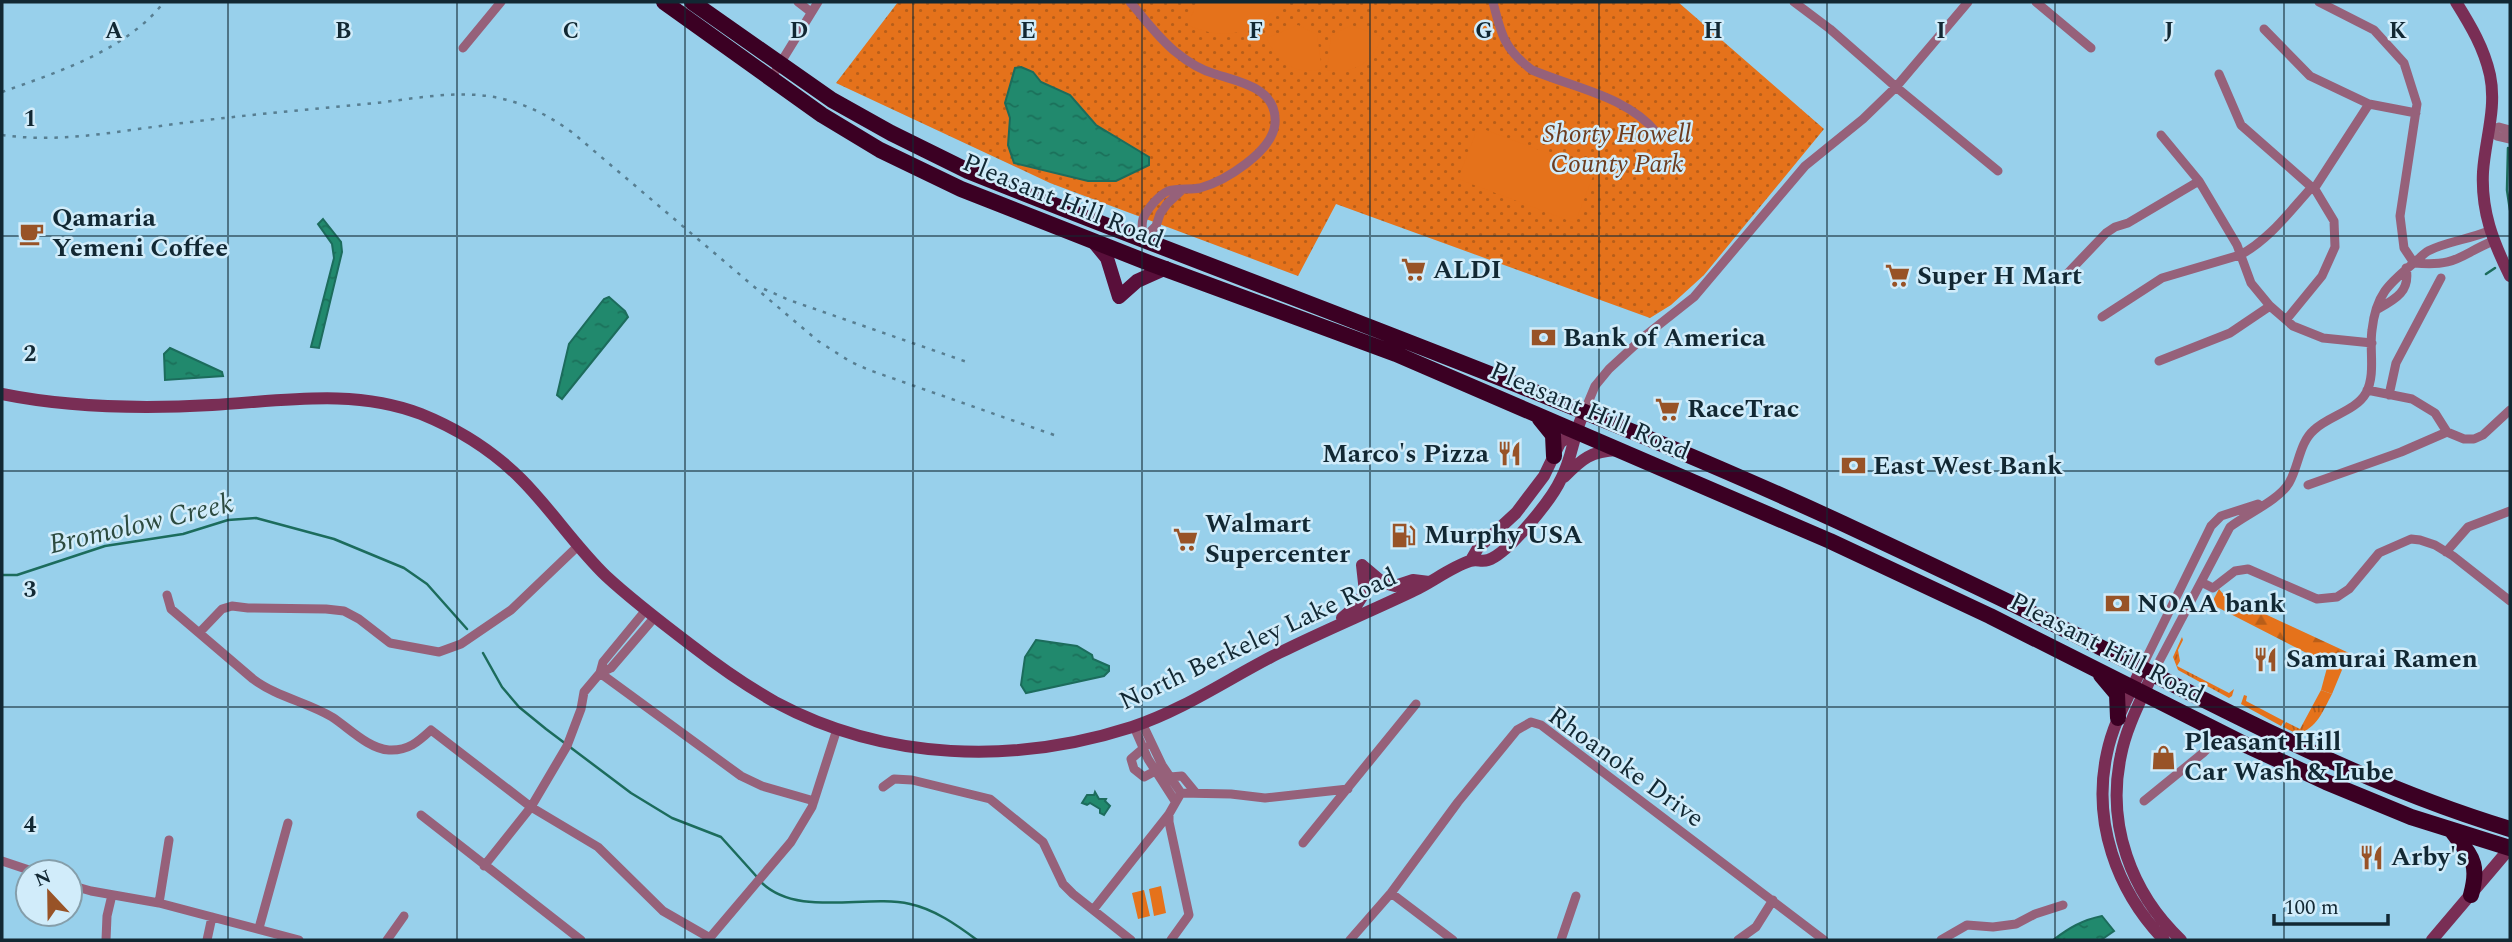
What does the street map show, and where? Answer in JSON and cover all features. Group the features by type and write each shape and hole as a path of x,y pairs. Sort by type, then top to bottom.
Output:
{"highway":[{"name":"Pleasant Hill Road","path":"664,2 822,115 880,150 961,189 1396,354 1830,541 2091,666 2222,733 2363,798 2452,831 2510,848"},
{"name":"Pleasant Hill Road","path":"692,2 832,100 968,171 1584,410 1840,523 2076,635 2331,763 2435,805 2510,829"},
{"path":"1536,415 1553,435 1554,456"},
{"path":"2091,666 2117,694 2118,718"},
{"path":"2452,831 2472,858 2476,876 2471,895"}],"main road":[{"path":"1093,241 1107,258 1119,297 1137,281 1166,268"}],"street":[{"path":"463,48 501,2"},
{"path":"799,2 811,12"},
{"path":"770,80 818,2"},
{"path":"1130,2 1177,53 1201,69 1250,84 1260,90 1268,99 1275,125 1270,138 1254,158 1212,183 1169,191 1157,199 1143,219 1143,240"},
{"path":"1493,2 1504,42 1520,62 1532,70 1635,112 1657,133"},
{"path":"1794,2 1830,29 1998,171"},
{"path":"1584,410 1595,386 1609,369 1693,297 1805,166 1863,119 1896,87 1968,2"},
{"path":"2036,2 2091,48"},
{"path":"2319,2 2374,30 2404,63 2417,104 2400,216 2404,248 2410,265 2404,290 2398,298 2376,310"},
{"path":"2456,2 2480,41 2491,77 2490,130 2483,171 2483,199 2491,236 2510,276"},
{"path":"2264,29 2310,76 2369,104 2416,113"},
{"path":"2219,74 2241,125 2313,188 2334,221 2334,247 2322,276 2286,320"},
{"path":"2102,317 2162,278 2240,255 2251,249 2313,188 2369,104"},
{"path":"2490,130 2499,127 2510,130"},
{"path":"2490,130 2497,136 2510,139"},
{"path":"2161,135 2199,181 2237,245 2251,283 2270,306 2293,326 2323,338 2372,343"},
{"path":"2064,276 2115,227 2128,223 2199,181"},
{"path":"2410,265 2439,265 2458,260 2491,236"},
{"path":"2147,672 2201,582 2230,527 2282,492 2290,482 2306,440 2314,430 2365,395 2370,379 2371,331 2376,310 2387,287 2429,251 2491,236"},
{"path":"2429,251 2432,264"},
{"path":"2389,395 2396,363 2441,278"},
{"path":"2159,361 2230,333 2270,306"},
{"path":"2367,390 2412,399 2434,412 2447,432 2464,439 2483,435 2510,410"},
{"name":"North Berkeley Lake Road","path":"2,394 38,401 115,407 210,405 323,397 385,403 433,419 469,437 521,478 602,573 650,614 738,680 778,703 837,729 881,742 919,749 998,752 1036,749 1092,738 1138,725 1333,626 1383,605 1471,560 1489,560 1513,542 1561,480 1573,447 1574,431 1584,410"},
{"name":"North Berkeley Lake Road","path":"1471,560 1478,548 1516,513 1544,475 1560,443 1574,431"},
{"path":"2308,485 2401,452 2447,432"},
{"path":"1561,480 1592,454 1620,450"},
{"path":"2181,940 2152,908 2132,875 2119,827 2117,782 2121,754 2139,690 2211,526 2221,516 2266,502"},
{"path":"2446,552 2468,527 2510,512"},
{"path":"2201,582 2213,588 2235,571 2248,569 2308,596 2326,599 2337,597 2349,589 2379,553 2412,539 2435,545 2510,601"},
{"path":"199,633 222,609 232,606 326,609 344,611 390,643 439,652 461,644 511,610 579,546"},
{"path":"1333,626 1356,606 1365,592 1362,565 1381,581 1391,585 1413,580 1429,582"},
{"path":"167,595 171,608 267,689 329,715 378,748 402,749 415,745 431,730 531,807 598,847 663,911 709,939 791,842 814,801 837,729"},
{"path":"484,866 531,807 567,746 581,709 584,692 600,673 603,662 621,640 650,614"},
{"path":"600,673 611,668 630,648 650,614"},
{"path":"621,640 630,648"},
{"path":"610,653 618,660"},
{"path":"600,673 741,776 762,786 814,801"},
{"path":"2139,690 2118,718 2107,751 2102,780 2106,830 2119,876 2138,909 2164,940"},
{"path":"1303,842 1416,704"},
{"name":"Rhoanoke Drive","path":"1350,940 1391,894 1517,730 1531,722 1541,725 1824,940"},
{"path":"1138,725 1159,768 1178,797"},
{"path":"2144,801 2222,733"},
{"path":"1147,746 1132,759 1134,769 1144,777 1159,768"},
{"path":"1159,768 1170,778 1178,797"},
{"path":"1170,778 1182,776 1196,793"},
{"path":"883,787 894,779 912,780 990,799 1043,842 1063,884 1131,940"},
{"path":"1093,910 1169,814 1178,797 1196,793 1265,798 1348,789"},
{"path":"1169,814 1189,915 1171,940"},
{"path":"422,816 581,940"},
{"path":"259,928 288,823"},
{"path":"159,903 169,840"},
{"path":"2432,940 2510,848"},
{"path":"84,888 159,903 299,940"},
{"path":"1391,894 1453,940"},
{"path":"106,940 107,916 112,895"},
{"path":"1561,940 1576,896"},
{"path":"1738,940 1756,927 1773,900"},
{"path":"1941,940 1967,925 1993,927 2016,924 2035,914 2063,905"},
{"path":"387,940 404,916"},
{"path":"207,940 212,917"}],"green space":[{"name":"Shorty Howell County Park","path":"898,2 1678,2 1824,129 1704,275 1671,305 1650,318 1336,204 1298,276 1050,183 836,83"},
{"path":"1197,2 1282,2 1251,28 1227,34 1188,25"},
{"path":"1298,25 1317,35 1322,69 1295,69 1281,60 1271,47 1267,38"},
{"path":"1351,25 1382,37 1378,46 1361,65 1346,70 1327,70 1331,36"},
{"path":"1478,127 1595,171 1575,223 1458,179"},
{"path":"2219,589 2224,595 2349,653 2332,694 2321,690 2328,664 2211,604"},
{"path":"2182,637 2178,650 2180,661 2177,666 2229,693 2234,689 2232,696 2229,698 2178,670 2173,657"},
{"path":"2321,690 2332,694 2310,728 2298,734 2283,727 2286,722 2300,729"},
{"path":"2244,695 2247,696 2246,701 2284,721 2281,726 2241,704"},
{"path":"1161,886 1166,913 1154,916 1149,889"},
{"path":"1144,890 1150,916 1138,919 1132,893"}],"water":[{"path":"1021,67 1033,72 1041,82 1070,95 1096,125 1149,157 1149,165 1116,181 1088,181 1014,163 1008,145 1010,118 1005,103 1015,68"},
{"path":"323,219 341,242 342,252 319,348 311,347 334,258 332,244 318,224"},
{"path":"609,297 628,317 562,399 557,395 569,344 604,299"},
{"path":"170,348 222,372 223,376 165,380 164,354"},
{"path":"1036,640 1077,646 1092,655 1093,659 1109,666 1109,671 1104,676 1026,693 1021,685 1025,657"},
{"path":"1095,792 1099,799 1106,799 1110,806 1104,815 1090,803 1082,803 1087,795 1094,795"},
{"path":"2102,916 2114,931 2101,940 2053,940 2076,925"}],"waterway":[{"path":"2508,148 2507,190 2510,210"},
{"path":"2486,274 2495,268"},
{"name":"Bromolow Creek","path":"2,575 17,575 105,546 183,534 228,520 256,518 334,539 404,568 427,584 467,629"},
{"name":"Bromolow Creek","path":"483,653 502,687 519,707 631,793 672,818 721,837 757,877"},
{"name":"Bromolow Creek","path":"761,882 776,893 812,902 873,901 919,906 945,918 977,940"}],"railway":[{"path":"2,92 90,58 131,34 164,2"},
{"path":"2,135 73,137 237,116 446,95 487,96 521,104 573,133 818,341 851,362 1057,436"},
{"path":"764,289 967,362"}],"place":[{"name":"Qamaria Yemeni Coffee","path":"32,233"},
{"name":"ALDI","path":"1413,270"},
{"name":"Super H Mart","path":"1897,276"},
{"name":"Bank of America","path":"1543,338"},
{"name":"RaceTrac","path":"1667,409"},
{"name":"Marco's Pizza","path":"1509,454"},
{"name":"East West Bank","path":"1853,466"},
{"name":"Murphy USA","path":"1404,535"},
{"name":"Walmart Supercenter","path":"1185,539"},
{"name":"NOAA bank","path":"2117,604"},
{"name":"Samurai Ramen","path":"2266,659"},
{"name":"Pleasant Hill Car Wash & Lube","path":"2164,757"},
{"name":"Arby's","path":"2371,857"}]}
